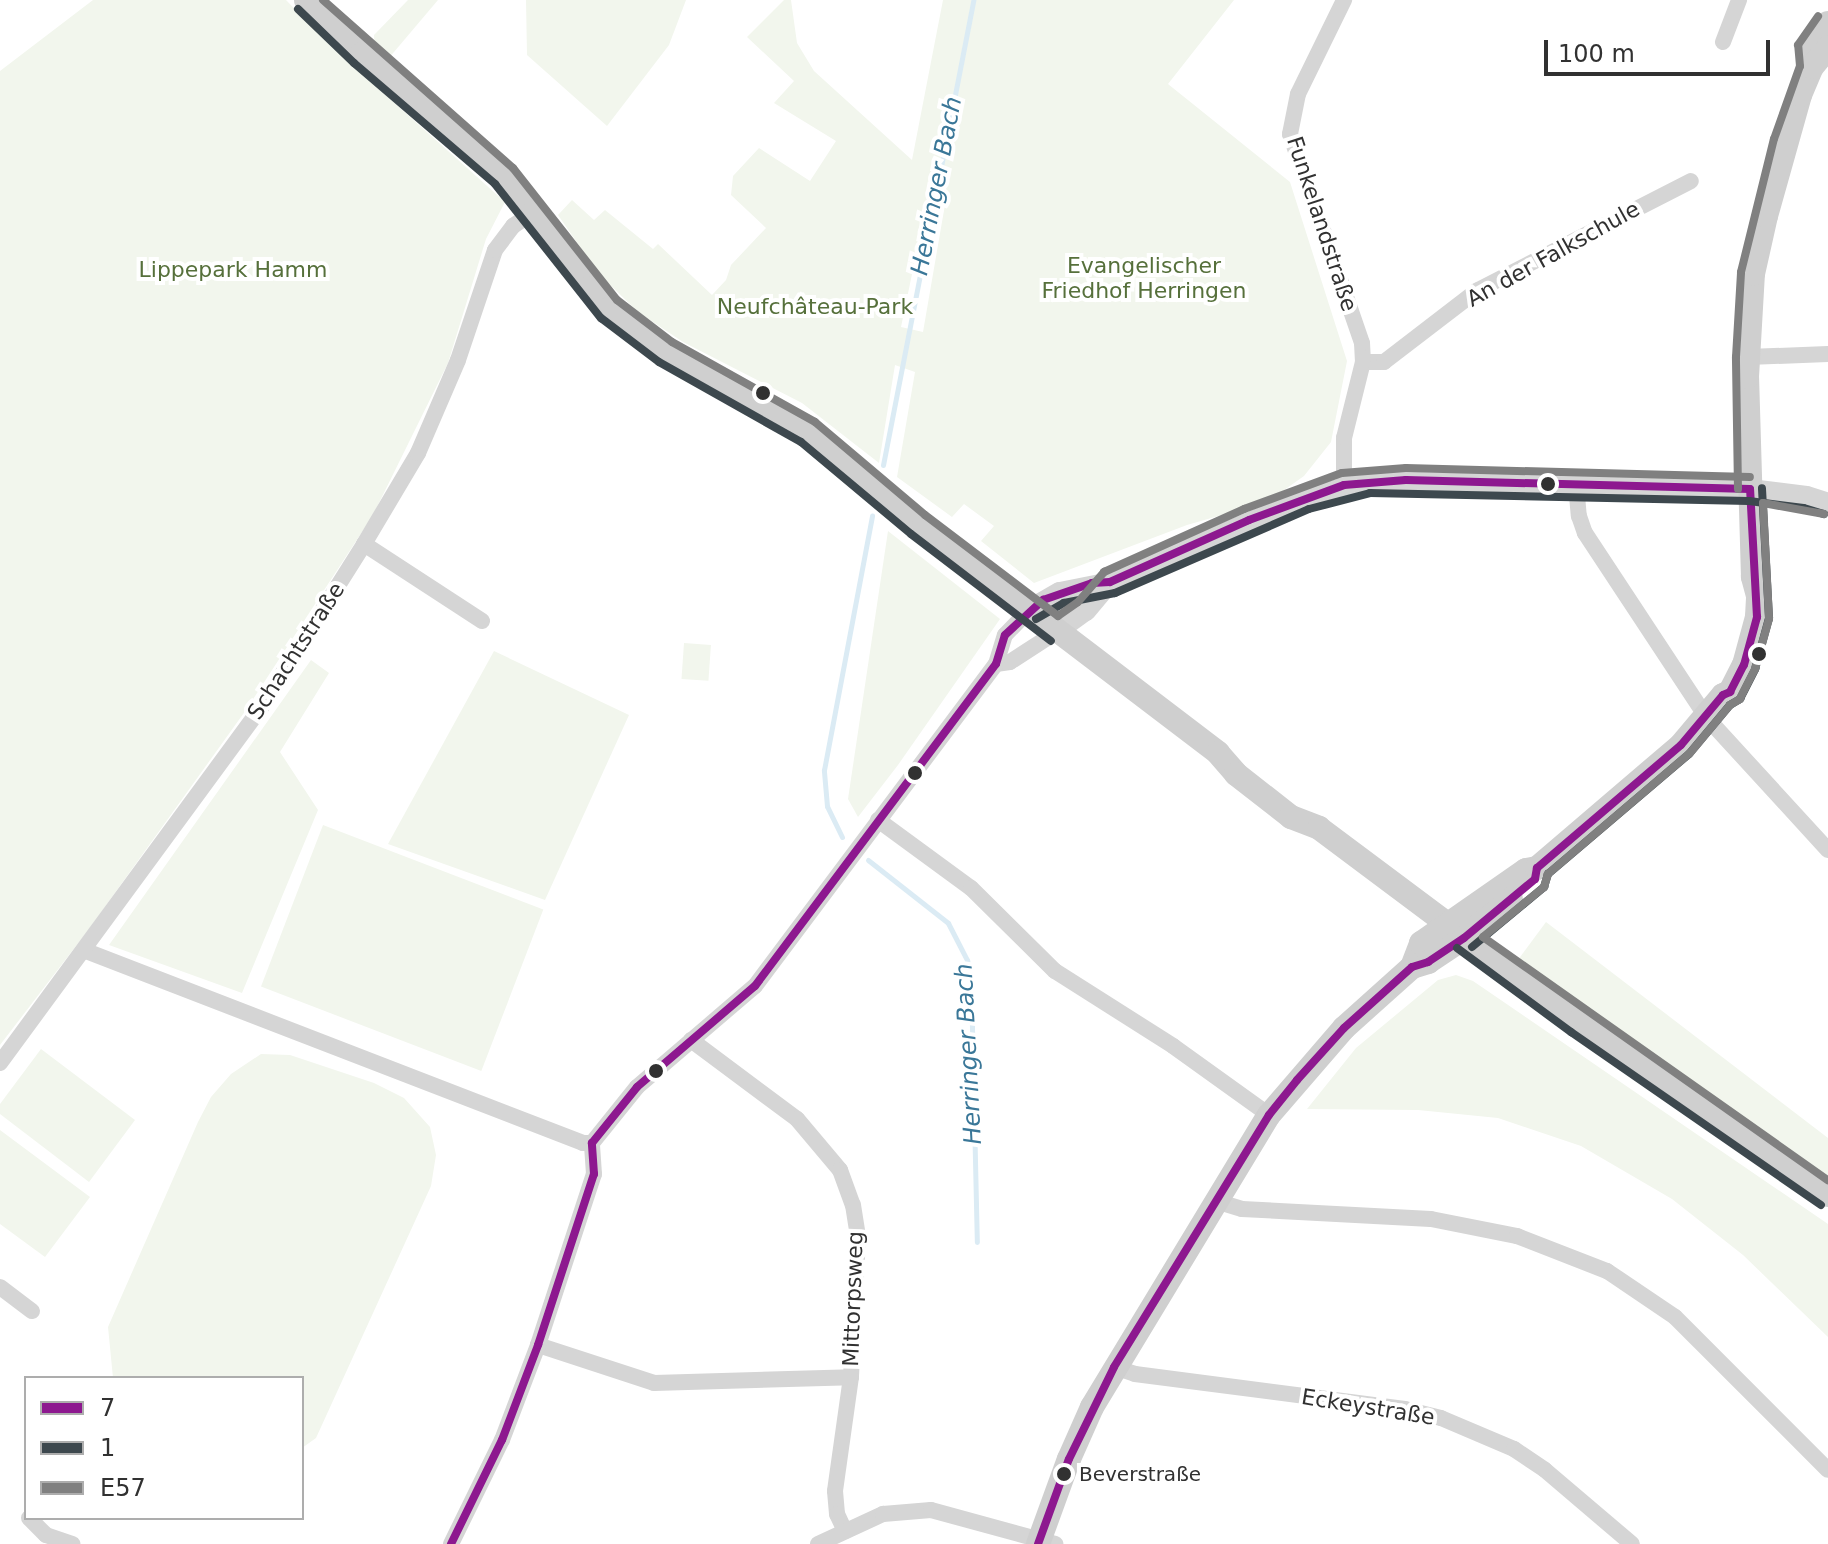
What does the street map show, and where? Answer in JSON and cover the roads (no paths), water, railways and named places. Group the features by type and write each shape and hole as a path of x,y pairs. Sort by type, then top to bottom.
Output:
{"main road":[{"path":"306,0 362,54 504,176 535,211 586,283 633,329 665,352 808,432 918,524 1218,753 1236,774 1291,817 1319,828 1578,1022 1828,1195"},
{"path":"1812,67 1809,49 1828,23"},
{"path":"1044,1543 1069,1459 1114,1367 1219,1202 1269,1115 1344,1028 1412,967 1421,943 1455,931 1535,879 1537,868 1665,760 1707,718 1723,695 1722,687 1742,633 1753,577 1748,357 1753,274 1793,119 1812,67 1828,48"}],"street":[{"name":"Funkelandstraße","path":"1344,0 1298,94 1290,134 1362,343 1363,362"},
{"path":"1723,42 1739,0"},
{"name":"An der Falkschule","path":"1363,362 1384,362 1478,290 1691,181"},
{"name":"Schachtstraße","path":"0,1063 86,951 259,711 364,544 418,453 458,360 495,250 513,226 535,211"},
{"path":"1748,357 1828,354"},
{"path":"1344,485 1344,438 1363,362"},
{"path":"451,1544 502,1440 538,1345 594,1174 592,1143 637,1087 755,986 996,664 1005,635 1030,609 1060,592 1110,582 1249,520 1344,485 1377,480 1750,489 1807,496 1828,503"},
{"path":"1576,484 1585,533 1707,718 1828,850"},
{"path":"364,544 482,621"},
{"path":"996,664 1010,662 1086,611 1110,582"},
{"path":"878,820 971,888 1055,971 1173,1046 1269,1115"},
{"path":"86,951 568,1137 592,1143"},
{"name":"Mittorpsweg","path":"691,1040 797,1119 840,1170 853,1205 858,1238 851,1377 835,1491 837,1514 845,1531"},
{"path":"1219,1202 1242,1209 1431,1219 1517,1236 1607,1271 1675,1317 1828,1470"},
{"path":"0,1287 32,1311"},
{"path":"538,1345 654,1383 851,1377"},
{"name":"Eckeystraße","path":"1114,1367 1135,1374 1405,1409 1441,1418 1514,1449 1545,1470 1632,1544"},
{"path":"818,1544 883,1514 931,1510 1044,1543"},
{"path":"31,1520 46,1535 72,1544"}],"waterway":[{"name":"Herringer Bach","path":"883,465 973,0"},
{"name":"Herringer Bach","path":"842,837 827,806 824,770 872,515"},
{"name":"Herringer Bach","path":"868,860 948,923 967,960 971,984 977,1242"}],"place":[{"name":"Beverstraße","path":"1064,1474"}],"park label":[{"name":"Lippepark Hamm","path":"233,270"},
{"name":"Evangelischer Friedhof Herringen","path":"1144,278"},
{"name":"Neufchâteau-Park","path":"815,307"}]}
